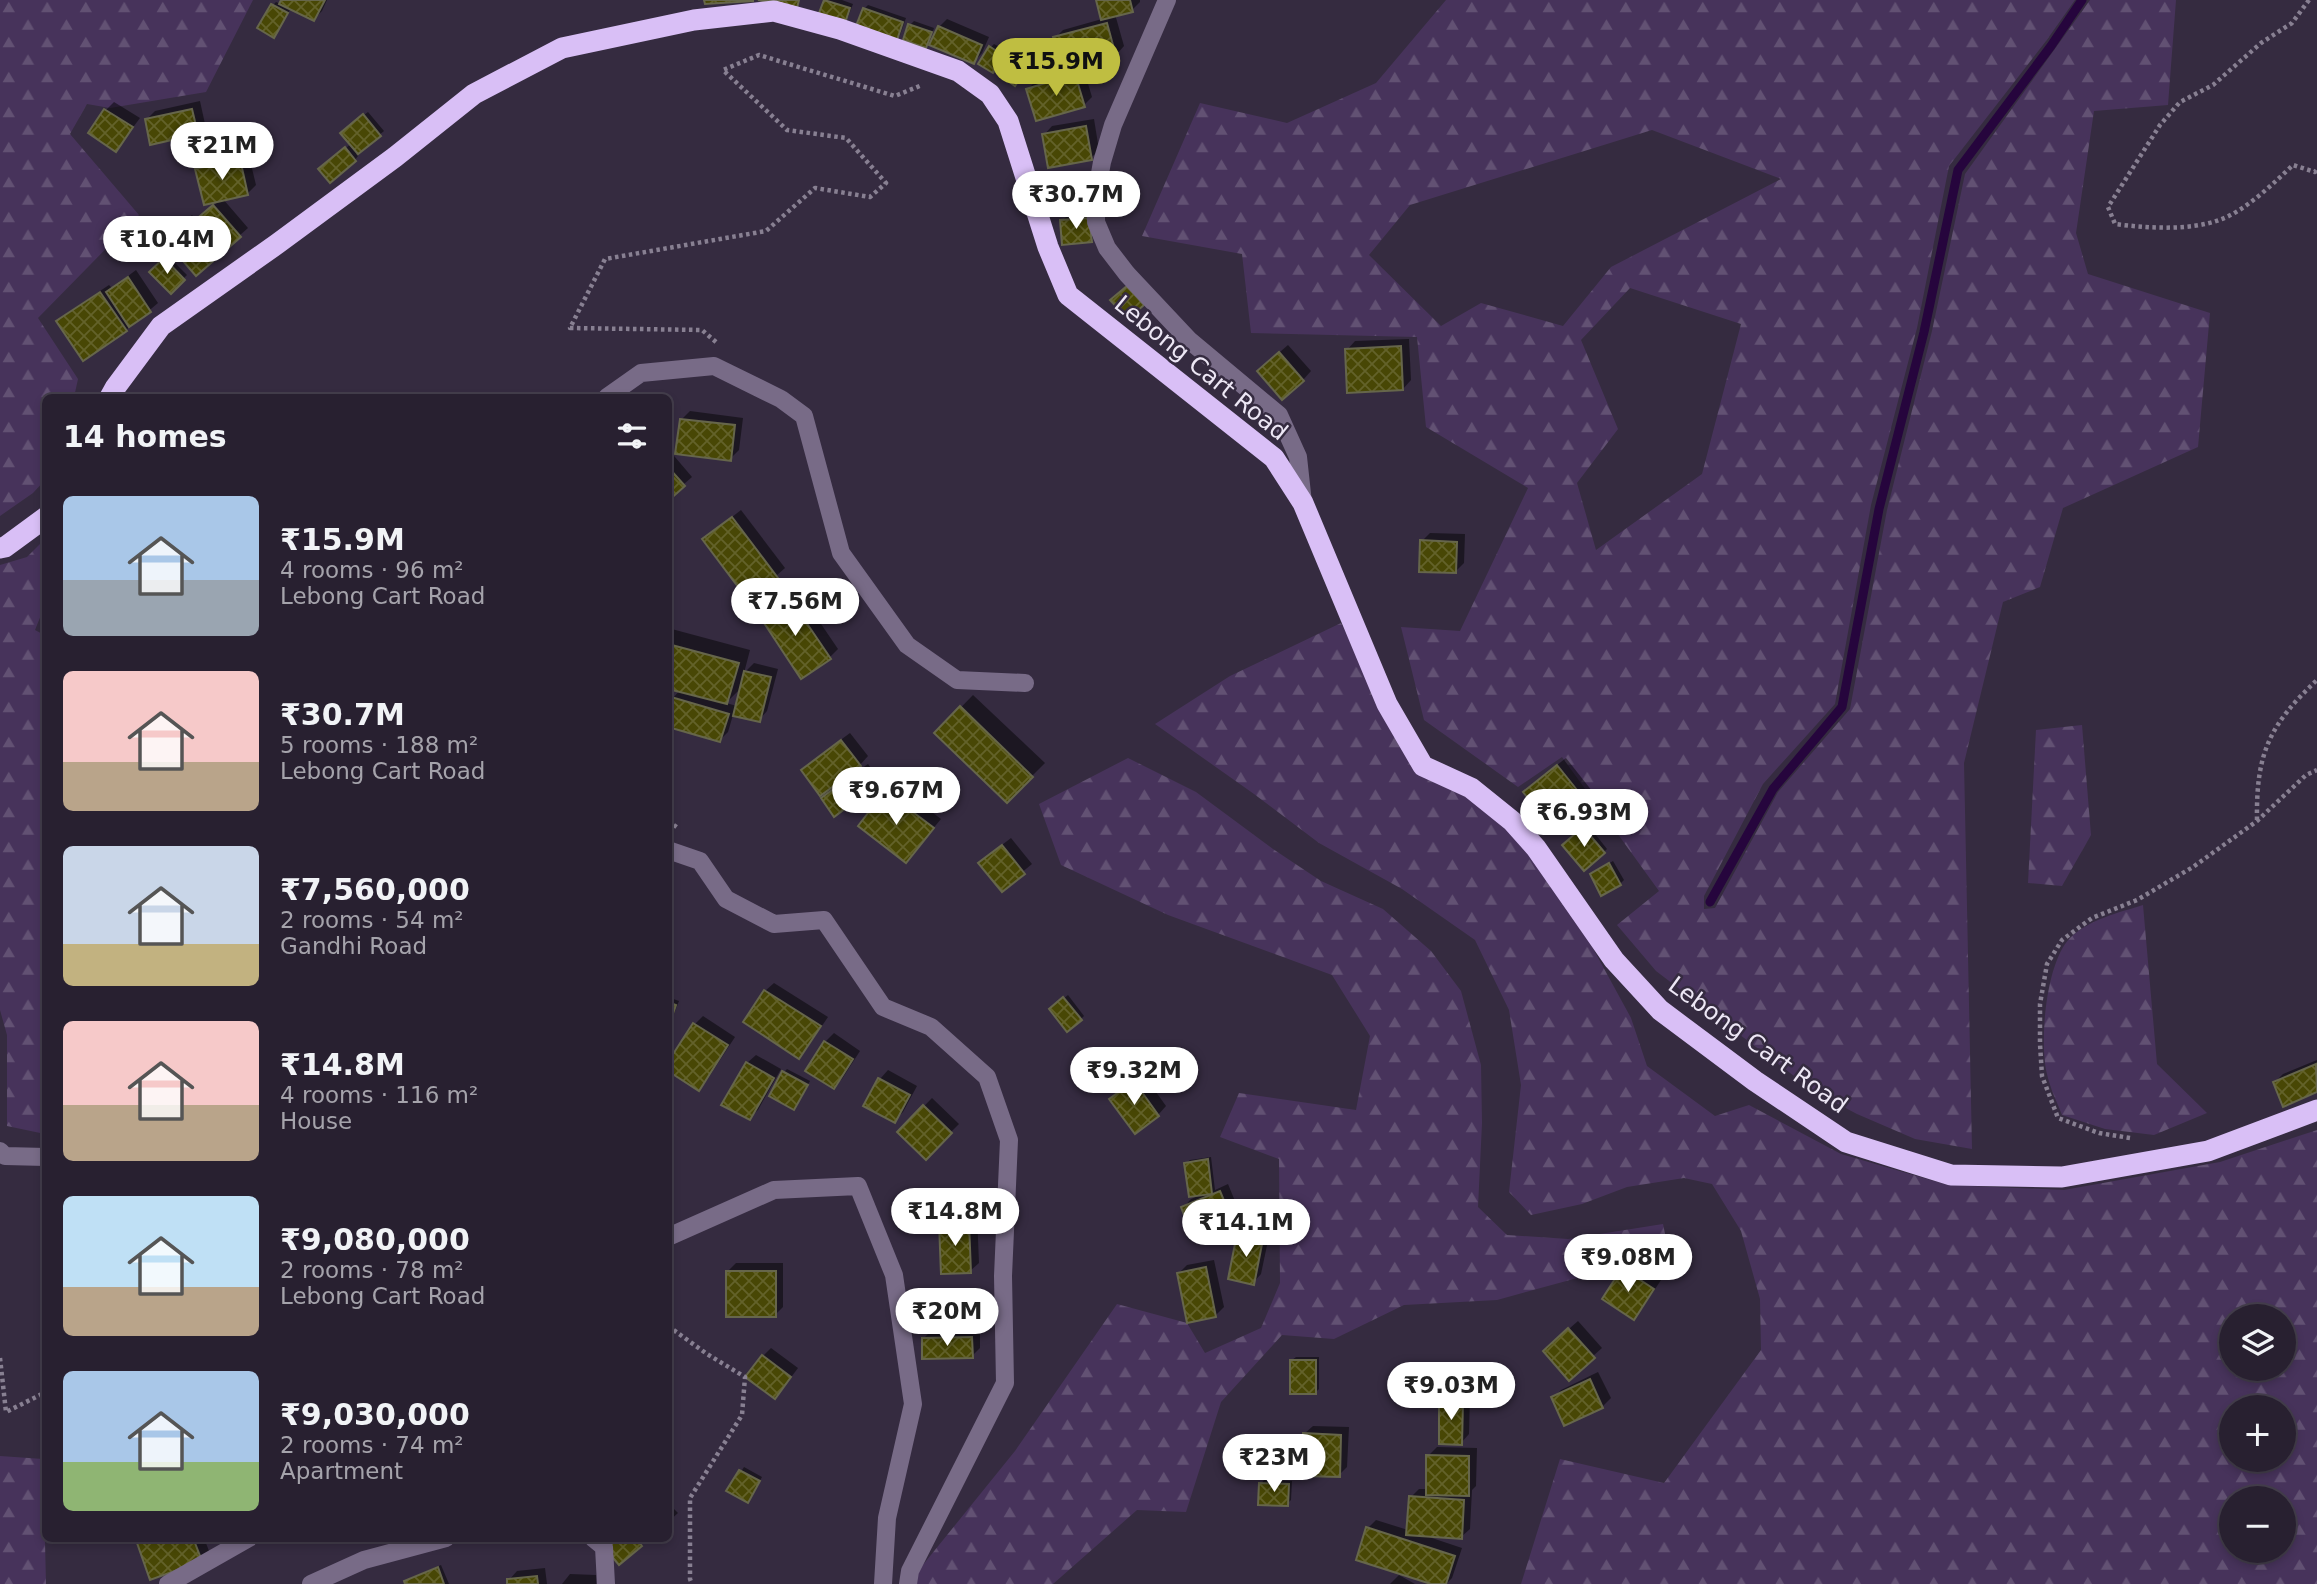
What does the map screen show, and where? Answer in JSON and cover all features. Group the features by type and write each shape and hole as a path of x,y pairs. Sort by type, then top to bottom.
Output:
{"highway":[{"name":"Lebong Cart Road","path":"112,394 161,326 395,157 474,94 562,48 694,20 774,10 840,29 958,71 990,94 1008,121 1048,247 1068,295 1274,458 1303,503 1387,705 1423,766 1471,788 1512,821 1536,848 1614,960 1660,1010 1755,1081 1846,1142 1951,1175 2062,1177 2208,1151 2317,1110"},
{"path":"0,548 42,520"}],"street":[{"path":"1167,0 1114,125 1102,162 1096,196 1096,222 1107,248 1127,274 1189,340 1279,415 1297,457 1303,503"},
{"path":"611,394 641,373 715,366 781,399 804,416 841,553 907,645 957,680 1025,683"},
{"path":"672,851 700,861 726,900 774,925 824,920 883,1007 931,1027 988,1077 1009,1140 1003,1276 1005,1383 910,1571 908,1584"},
{"path":"0,1152 5,1156 42,1157"},
{"path":"672,1235 774,1190 858,1186 894,1275 913,1404 887,1518 883,1584"},
{"path":"168,1584 242,1542"},
{"path":"311,1584 365,1560 431,1542"},
{"path":"598,1542 604,1547 606,1584"}],"path":[{"path":"2309,0 2292,23 2261,43 2213,85 2180,102 2160,125 2108,207 2115,224 2146,228 2200,225 2221,220 2240,208 2293,165 2315,172 2317,170"},
{"path":"722,347 702,330 570,327 605,259 766,231 815,188 870,197 886,183 846,138 787,130 723,70 759,55 895,96 958,71"},
{"path":"2257,821 2256,788 2260,762 2274,729 2291,705 2317,680"},
{"path":"2137,1139 2099,1133 2058,1118 2042,1076 2040,1004 2047,964 2062,940 2092,918 2137,900 2202,861 2257,821 2306,775 2317,770"},
{"path":"672,1329 745,1377 741,1415 690,1498 692,1584"},
{"path":"0,1358 6,1412 42,1394"}],"green space":[{"path":"0,0 253,0 206,92 110,108 87,104 70,134 139,215 38,318 78,379 75,394 42,394 42,483 33,493 0,516"},
{"path":"1446,0 2075,0 1949,166 1917,328 1871,505 1835,704 1763,784 1704,896 1704,909 1715,908 1778,792 1850,709 1887,510 1932,331 1965,174 2090,0 2176,0 2168,105 2094,111 2076,233 2088,274 2210,313 2198,447 2063,508 2040,587 2003,602 1964,763 1972,1149 1915,1139 1815,1092 1656,971 1617,925 1659,891 1562,757 1518,787 1424,720 1401,627 1460,631 1528,488 1426,427 1417,337 1251,333 1242,254 1142,236 1200,103 1287,123 1376,83","holes":["1652,130 1781,179 1611,267 1563,326 1481,303 1441,326 1369,255 1410,205","1630,288 1741,324 1702,474 1596,550 1577,483 1618,429 1581,340"]},
{"path":"42,542 42,612 35,630 42,634 42,1133 7,1126 7,1035 0,1010 0,565 27,557"},
{"path":"1341,623 1418,774 1472,800 1511,830 1566,899 1631,1018 1647,1066 1715,1116 1749,1105 1841,1154 1948,1185 2064,1190 2220,1162 2317,1130 2317,1584 1521,1584 1560,1459 1664,1483 1761,1350 1760,1299 1741,1231 1712,1184 1684,1178 1627,1187 1582,1204 1531,1215 1509,1192 1521,1085 1509,1010 1475,940 1402,889 1319,843 1155,724 1230,676"},
{"path":"2082,725 2091,835 2062,886 2028,883 2036,730"},
{"path":"1128,758 1196,792 1321,881 1383,909 1431,951 1461,991 1481,1065 1482,1123 1478,1207 1507,1235 1568,1239 1663,1224 1669,1253 1497,1300 1404,1305 1334,1339 1282,1335 1221,1402 1186,1512 1137,1510 1053,1584 917,1584 918,1571 1015,1451 1117,1304 1187,1323 1205,1353 1261,1328 1280,1283 1279,1159 1220,1137 1239,1093 1356,1110 1370,1036 1332,975 1168,915 1061,865 1039,804"},
{"path":"2143,905 2157,1064 2207,1113 2154,1135 2105,1129 2062,1115 2048,1079 2044,1043 2046,1003 2055,965 2062,949 2078,931 2095,921"},
{"path":"0,1456 42,1459 42,1542 45,1542 46,1584 0,1584"}],"building":[{"path":"281,0 325,0 314,21 279,4"},
{"path":"704,0 753,0 753,1 705,4"},
{"path":"758,0 799,0 797,8"},
{"path":"824,0 850,8 845,23 819,13"},
{"path":"1096,0 1130,0 1133,12 1101,20"},
{"path":"271,4 288,13 274,38 257,28"},
{"path":"863,8 903,22 897,40 856,26"},
{"path":"1107,23 1116,56 1062,71 1053,37"},
{"path":"908,24 932,32 926,48 903,40"},
{"path":"938,26 982,45 974,64 929,45"},
{"path":"989,46 1004,56 993,73 978,64"},
{"path":"1008,57 1026,71 1015,86 996,72"},
{"path":"1075,74 1085,107 1036,121 1026,89"},
{"path":"104,109 133,127 116,152 88,133"},
{"path":"192,109 198,134 150,145 145,119"},
{"path":"363,114 381,136 358,154 340,133"},
{"path":"1086,126 1092,160 1048,168 1042,134"},
{"path":"345,147 356,161 330,183 318,169"},
{"path":"240,159 248,195 204,205 195,169"},
{"path":"1089,181 1092,203 1054,207 1052,184"},
{"path":"213,205 241,237 196,276 164,239 183,222 187,227"},
{"path":"1089,218 1092,242 1062,245 1060,220"},
{"path":"164,258 185,280 171,294 149,272"},
{"path":"128,277 151,312 129,327 106,292"},
{"path":"1127,286 1144,305 1128,319 1110,300"},
{"path":"100,292 127,331 83,361 56,321"},
{"path":"1401,346 1403,390 1347,393 1345,349"},
{"path":"1279,352 1304,381 1282,400 1257,371"},
{"path":"680,419 735,425 731,461 675,454"},
{"path":"672,471 685,486 672,497"},
{"path":"732,517 778,578 748,600 702,539"},
{"path":"1420,540 1457,542 1456,573 1419,572"},
{"path":"789,597 831,659 801,679 760,617"},
{"path":"672,645 739,663 727,704 672,690"},
{"path":"744,671 771,677 760,722 733,716"},
{"path":"672,697 729,714 720,742 672,728"},
{"path":"960,706 1033,777 1007,803 934,733"},
{"path":"841,740 861,766 820,796 801,770"},
{"path":"1557,765 1589,805 1555,832 1523,792"},
{"path":"859,771 871,789 834,817 821,798"},
{"path":"885,791 934,828 906,863 858,826"},
{"path":"1583,827 1605,853 1584,871 1562,845"},
{"path":"1002,845 1025,874 1002,892 978,863"},
{"path":"1609,863 1621,885 1601,896 1590,874"},
{"path":"764,990 821,1026 799,1059 743,1022"},
{"path":"1063,997 1082,1020 1067,1032 1049,1009"},
{"path":"693,1023 728,1045 699,1091 672,1074 672,1056"},
{"path":"824,1041 853,1059 834,1089 805,1071"},
{"path":"746,1062 774,1078 750,1120 721,1105"},
{"path":"2316,1064 2317,1092 2283,1107 2273,1082"},
{"path":"782,1071 808,1085 794,1110 769,1096"},
{"path":"878,1078 910,1095 895,1123 863,1106"},
{"path":"1134,1081 1159,1116 1135,1134 1109,1099"},
{"path":"923,1105 952,1133 926,1160 897,1132"},
{"path":"1208,1159 1212,1194 1189,1197 1184,1163"},
{"path":"1220,1191 1230,1215 1190,1231 1181,1207"},
{"path":"969,1222 971,1273 941,1274 939,1223"},
{"path":"1237,1234 1263,1239 1254,1285 1228,1279"},
{"path":"1206,1267 1216,1317 1187,1323 1177,1273"},
{"path":"1622,1268 1654,1289 1634,1320 1602,1299"},
{"path":"726,1271 776,1271 776,1317 726,1317"},
{"path":"1568,1328 1595,1358 1569,1381 1543,1351"},
{"path":"972,1337 973,1358 922,1359 922,1338"},
{"path":"762,1355 791,1377 775,1399 745,1377"},
{"path":"1290,1360 1316,1360 1316,1394 1290,1394"},
{"path":"1590,1379 1603,1408 1564,1426 1551,1397"},
{"path":"1439,1400 1463,1401 1462,1445 1439,1444"},
{"path":"1303,1433 1341,1435 1340,1477 1301,1476"},
{"path":"1426,1455 1469,1456 1469,1496 1426,1495"},
{"path":"739,1470 760,1481 748,1503 726,1491"},
{"path":"1259,1483 1289,1484 1288,1506 1258,1505"},
{"path":"1409,1496 1464,1500 1462,1539 1406,1535"},
{"path":"1366,1527 1455,1556 1446,1584 1431,1584 1356,1560"},
{"path":"137,1542 195,1542 202,1561 150,1580"},
{"path":"610,1542 639,1542 642,1546 619,1565 604,1547"},
{"path":"438,1567 444,1584 405,1584 404,1581"},
{"path":"537,1576 538,1584 507,1584 507,1579"}],"waterway":[{"path":"1710,902 1773,789 1842,707 1879,509 1924,332 1958,170 2082,0"}]}
